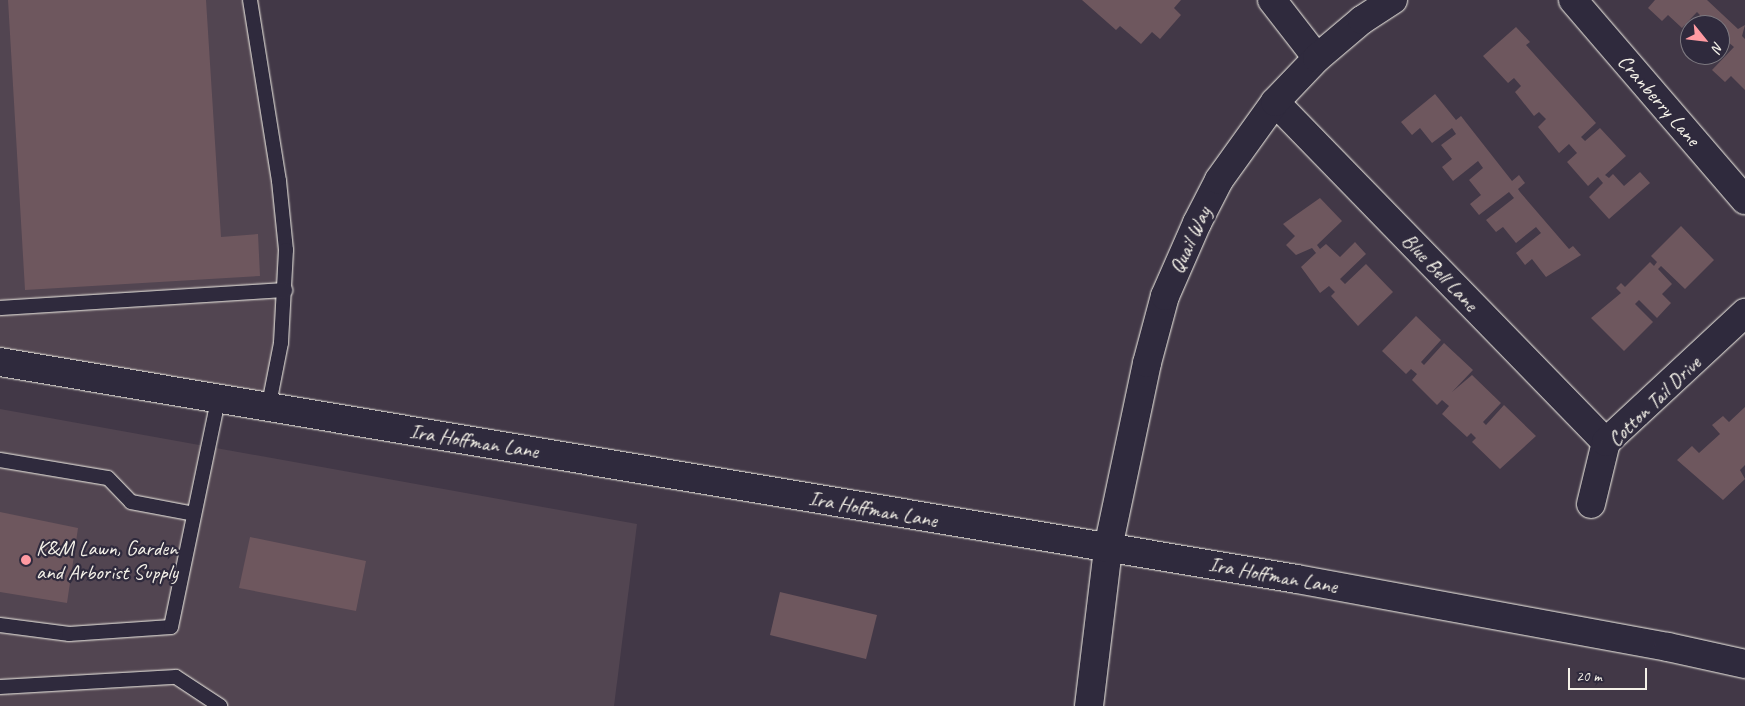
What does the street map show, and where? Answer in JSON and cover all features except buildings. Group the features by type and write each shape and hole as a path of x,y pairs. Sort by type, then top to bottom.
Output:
{"street":[{"path":"1272,0 1317,58"},
{"name":"Quail Way","path":"1089,706 1108,548 1146,363 1165,296 1219,180 1275,102 1317,58 1362,20 1393,0"},
{"name":"Cranberry Lane","path":"1573,0 1745,200"},
{"name":"Blue Bell Lane","path":"1275,102 1606,442"},
{"name":"Cotton Tail Drive","path":"1591,504 1606,442 1745,314"},
{"name":"Ira Hoffman Lane","path":"0,362 268,409 615,463 1108,548 1648,643 1745,664"}],"lane":[{"path":"250,0 279,181 285,290 281,343 268,409"},
{"path":"0,308 285,290"},
{"path":"0,625 69,634 171,627 218,400"},
{"path":"0,460 108,478 131,502 194,514"},
{"path":"0,687 176,677 220,706"}],"shaded area":[{"path":"0,0 259,0 286,250 268,409 0,366"},
{"path":"0,409 637,524 614,706 0,706"}],"place":[{"name":"K&M Lawn, Garden and Arborist Supply","path":"26,560"}]}
